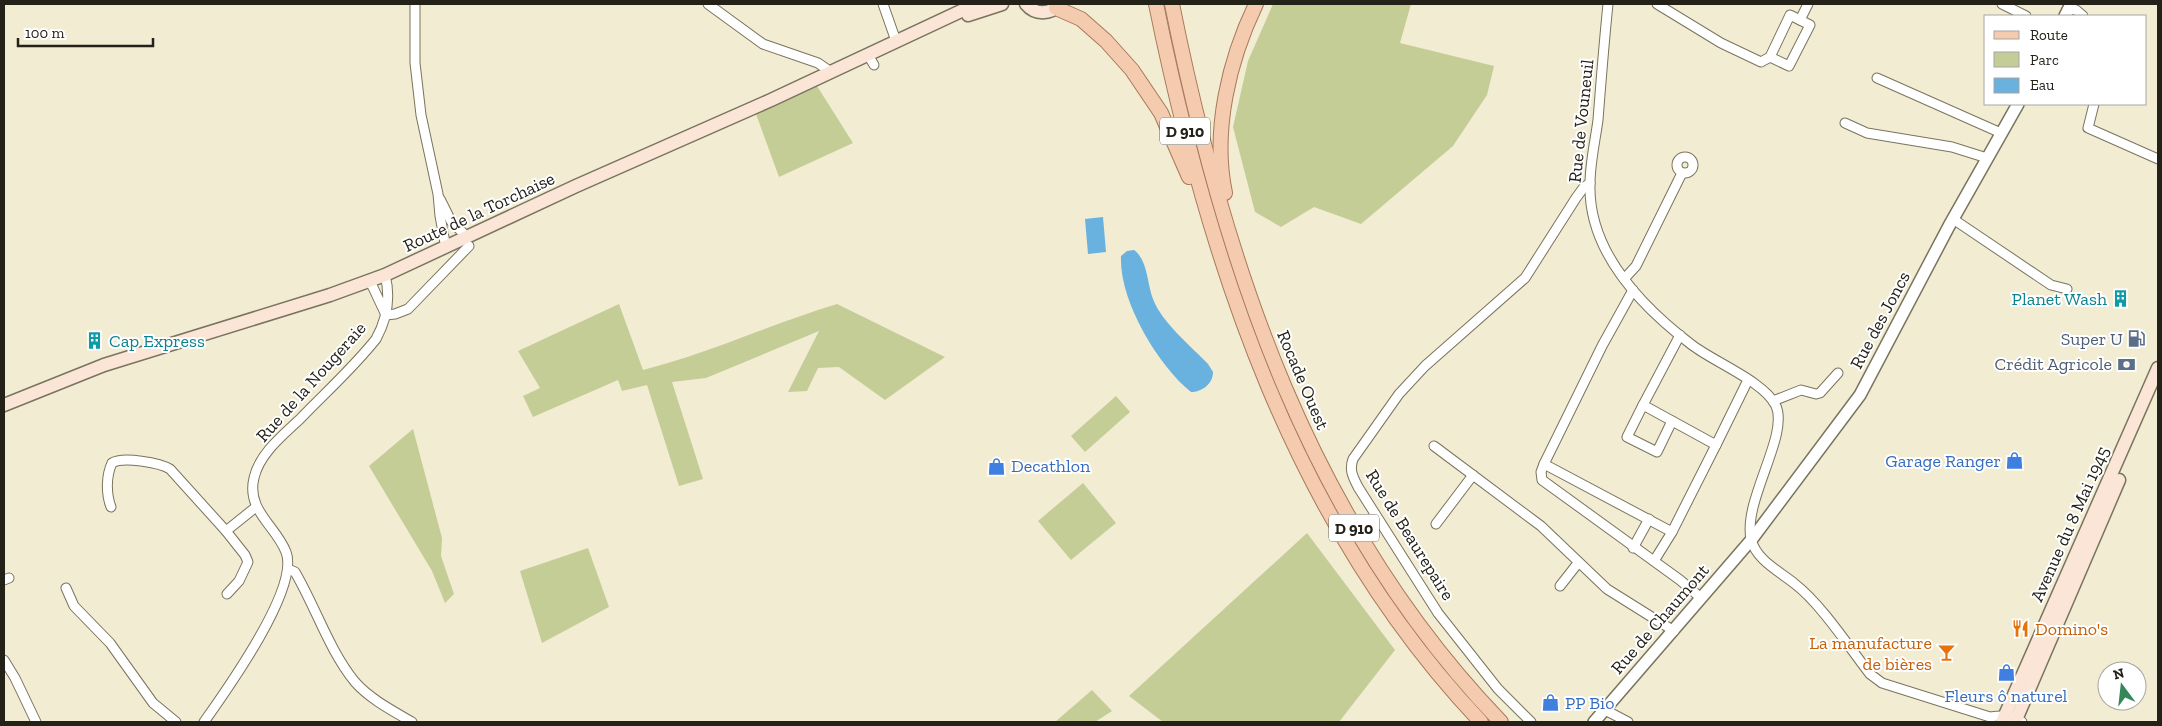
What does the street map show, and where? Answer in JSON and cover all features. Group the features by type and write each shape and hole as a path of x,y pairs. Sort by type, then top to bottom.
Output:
{"main road":[{"name":"Route de la Torchaise","path":"4,407 104,365 370,281 446,248 468,241 576,186 831,72 871,60 896,41 943,21 976,4"},
{"name":"Route de la Torchaise","path":"943,21 1002,4"},
{"path":"1023,4 1036,12 1043,13 1058,6 1081,19 1120,55 1148,91 1161,113 1184,162 1219,256"},
{"name":"Rocade Ouest","path":"1156,4 1186,136 1219,256 1267,386 1294,448 1327,511 1364,572 1392,613 1449,687 1481,722"},
{"name":"Rocade Ouest","path":"1172,4 1210,172 1257,320 1300,426 1359,538 1403,604 1433,645 1502,722"},
{"path":"1256,4 1230,79 1224,106 1220,170 1257,320"},
{"name":"Avenue du 8 Mai 1945","path":"2006,720 2158,368"},
{"name":"Avenue du 8 Mai 1945","path":"2006,720 2158,388"}],"street":[{"path":"415,4 415,63 420,106 438,194 446,248"},
{"path":"708,4 762,44 818,63 831,72"},
{"path":"883,4 896,41"},
{"name":"Rue de Vouneuil","path":"1608,4 1590,184 1593,217 1599,236 1612,262 1624,279 1680,336 1701,352 1762,388 1773,401"},
{"path":"1658,4 1721,43 1761,62 1770,57 1790,15 1810,25 1789,66 1770,57"},
{"path":"1800,20 1808,4"},
{"path":"2002,4 2024,15"},
{"path":"1877,78 2001,133"},
{"name":"Rue des Joncs","path":"1752,539 1860,395 1953,220 2017,105"},
{"path":"2094,105 2088,128 2158,159"},
{"path":"1845,123 1867,133 1952,147 1987,158"},
{"path":"1624,279 1636,266 1682,173"},
{"name":"Rue de Beaurepaire","path":"1531,722 1498,689 1438,613 1358,487 1353,478 1351,465 1353,458 1399,394 1424,366 1525,278 1576,198 1584,187 1590,184"},
{"path":"438,194 451,221 468,241"},
{"path":"1953,220 2051,285 2067,288"},
{"name":"Rue de la Nougeraie","path":"288,569 288,560 284,547 256,507 253,492 254,478 263,460 273,446 368,348 380,331 386,315 408,309 468,241"},
{"path":"385,275 389,304 386,315"},
{"path":"370,281 386,315"},
{"path":"1633,290 1602,346 1544,464 1541,472 1542,480 1633,548 1654,561 1701,598"},
{"path":"1672,421 1657,452 1627,437 1680,336"},
{"path":"1838,373 1820,393 1816,394 1801,390 1773,401 1778,413 1777,431 1751,516 1752,539 1764,560 1809,597 1875,679 1889,687 2006,720"},
{"path":"1654,561 1672,532 1748,380"},
{"path":"1643,405 1716,445"},
{"path":"1434,446 1547,532 1607,589 1674,631"},
{"path":"111,507 107,493 112,463 120,460 160,464 174,472 245,555 248,562 239,581 227,594"},
{"path":"1544,464 1672,532"},
{"path":"1436,524 1473,475"},
{"path":"226,531 256,507"},
{"path":"1633,548 1648,520"},
{"name":"Rue de Chaumont","path":"1594,722 1752,539"},
{"path":"1560,586 1578,563"},
{"path":"204,722 252,651 284,585 288,569 295,572 322,626 355,681 369,695 412,722"},
{"path":"66,588 80,613 110,643 153,703 176,722"},
{"path":"4,660 15,678 36,722"},
{"path":"1605,710 1628,722"}],"green space":[{"path":"1273,4 1411,4 1400,43 1494,66 1487,95 1453,146 1361,224 1314,207 1281,227 1255,212 1233,127 1248,61"},
{"path":"817,86 853,143 779,177 756,114"},
{"path":"619,304 643,370 692,355 837,304 945,357 885,400 839,367 818,368 807,391 788,392 819,331 706,378 672,382 703,479 679,486 647,385 622,391 618,380 533,417 523,396 540,388 518,351"},
{"path":"1116,396 1130,412 1085,452 1071,436"},
{"path":"413,429 442,538 441,556 454,594 445,603 432,571 369,466"},
{"path":"1083,483 1116,523 1071,560 1038,521"},
{"path":"1307,533 1395,650 1339,722 1163,722 1129,696"},
{"path":"588,548 609,607 542,643 520,571"},
{"path":"1092,690 1112,711 1095,722 1055,722"}],"water":[{"path":"1103,217 1106,252 1088,254 1085,219"},
{"path":"1134,250 1139,254 1145,266 1151,293 1157,308 1178,334 1208,364 1213,372 1209,384 1203,389 1191,392 1178,380 1153,348 1133,311 1126,292 1121,256 1127,251"}],"place":[{"name":"Planet Wash","path":"2121,299"},
{"name":"Super U","path":"2137,339"},
{"name":"Cap Express","path":"95,341"},
{"name":"Crédit Agricole","path":"2126,364"},
{"name":"Garage Ranger","path":"2015,461"},
{"name":"Decathlon","path":"997,466"},
{"name":"Domino's","path":"2021,629"},
{"name":"La manufacture de bières","path":"1946,653"},
{"name":"Fleurs ô naturel","path":"2006,673"},
{"name":"PP Bio","path":"1551,703"}]}
